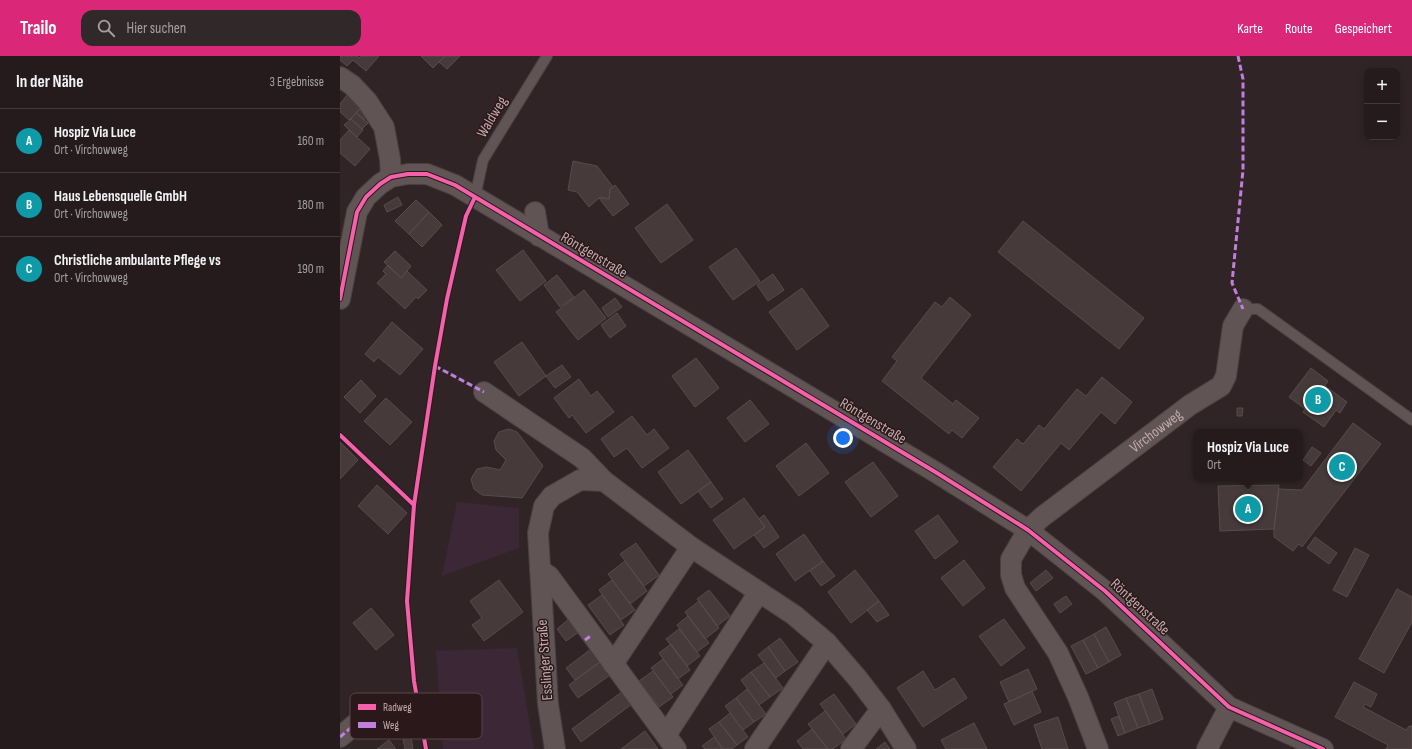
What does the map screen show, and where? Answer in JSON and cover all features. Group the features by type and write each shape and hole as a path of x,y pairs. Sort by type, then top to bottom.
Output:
{"street":[{"path":"340,77 352,85 367,101 384,127 390,159 390,177 366,197 358,212 340,299"},
{"name":"Röntgenstraße","path":"390,177 408,174 427,174 455,185 937,473 1028,530 1105,591 1229,707 1323,749"},
{"name":"Röntgenstraße","path":"535,212 539,236"},
{"name":"Virchowweg","path":"1028,530 1042,516 1183,410 1221,386 1226,376 1233,326 1243,309"},
{"path":"484,392 582,458 604,481 692,546 794,615 827,643 858,679 881,709 906,749"},
{"name":"Esslinger Straße","path":"555,749 548,704 538,533 544,506 552,496 580,480 604,481"},
{"path":"1028,530 1011,559 1011,575 1015,588 1058,654 1078,697 1098,749"},
{"path":"613,664 692,546"},
{"path":"540,570 548,576 671,742 759,592"},
{"path":"755,749 827,643"},
{"path":"1207,749 1229,707"},
{"path":"851,749 881,709"},
{"path":"340,737 350,729"}],"lane":[{"name":"Waldweg","path":"475,197 483,160 547,56"},
{"path":"1243,309 1258,309 1412,420"}],"shaded area":[{"path":"457,502 519,508 519,548 442,576"},
{"path":"517,648 534,749 443,749 442,739 482,739 482,693 439,693 436,651"}],"building":[{"path":"340,56 357,56 359,58 361,56 379,56 366,71 353,60 347,66 340,60"},
{"path":"421,56 445,56 433,68"},
{"path":"445,56 460,56 447,69 439,62"},
{"path":"348,94 362,107 349,120 340,112 340,104"},
{"path":"360,108 368,115 364,120 356,113"},
{"path":"356,113 368,123 362,129 351,119"},
{"path":"351,119 363,130 357,137 344,125"},
{"path":"349,130 370,149 355,166 340,153 340,140"},
{"path":"573,161 597,166 613,187 610,189 609,199 600,197 589,207 577,192 568,190"},
{"path":"615,185 629,204 613,216 599,198 609,199 610,189"},
{"path":"398,197 402,205 387,212 384,205"},
{"path":"416,200 429,212 409,234 395,221"},
{"path":"667,204 693,240 661,263 635,228"},
{"path":"429,212 442,225 422,247 409,234"},
{"path":"1023,221 1144,318 1119,349 998,252"},
{"path":"736,248 760,281 733,300 709,267"},
{"path":"523,250 546,281 520,301 496,270"},
{"path":"395,251 411,266 401,278 384,262"},
{"path":"388,265 401,278 407,271 427,290 418,299 416,297 405,309 377,283 386,274 383,271"},
{"path":"773,274 784,290 768,301 757,285"},
{"path":"557,275 574,297 560,307 544,285"},
{"path":"802,288 829,326 797,350 769,312"},
{"path":"584,290 606,318 578,340 556,312"},
{"path":"950,297 971,315 921,378 953,404 956,400 979,418 962,438 952,430 949,434 882,381 897,361 892,357 935,302 942,307"},
{"path":"615,298 622,307 608,317 602,308"},
{"path":"617,313 626,326 610,338 601,325"},
{"path":"392,322 423,349 400,375 378,357 374,362 365,354"},
{"path":"522,342 546,376 519,396 494,362"},
{"path":"696,358 719,388 695,407 672,376"},
{"path":"562,365 571,377 555,388 546,376"},
{"path":"1311,368 1328,381 1325,386 1347,402 1340,413 1336,410 1324,427 1303,412 1305,409 1289,397"},
{"path":"1102,377 1132,402 1115,424 1101,412 1069,450 1061,443 1021,491 993,467 1017,439 1023,444 1039,425 1044,429 1077,389 1086,396"},
{"path":"579,379 591,396 597,391 614,412 586,433 572,415 569,418 554,398"},
{"path":"361,380 376,396 360,413 344,397"},
{"path":"386,398 412,422 390,445 364,421"},
{"path":"750,400 769,424 745,442 727,418"},
{"path":"1237,408 1243,408 1242,416 1237,416"},
{"path":"632,416 647,435 654,429 669,448 642,468 627,448 614,457 601,439"},
{"path":"1353,423 1381,444 1302,547 1299,544 1293,551 1274,537 1279,489 1302,490"},
{"path":"509,429 517,432 543,466 522,498 482,495 474,489 471,479 477,469 487,467 500,470 506,460 496,450 494,441 499,432"},
{"path":"340,442 358,460 340,479"},
{"path":"806,443 829,473 799,496 776,466"},
{"path":"1312,447 1321,453 1311,466 1303,460"},
{"path":"688,450 711,482 681,504 658,472"},
{"path":"873,462 898,496 871,517 845,482"},
{"path":"711,482 723,499 711,508 698,491"},
{"path":"377,485 407,513 388,534 358,506"},
{"path":"1279,485 1274,529 1220,531 1218,486"},
{"path":"744,498 765,527 734,549 713,520"},
{"path":"764,515 779,537 764,548 754,535 765,527 759,519"},
{"path":"938,515 958,542 935,559 915,531"},
{"path":"804,534 823,561 795,581 776,554"},
{"path":"1315,537 1337,553 1329,564 1307,548"},
{"path":"636,543 659,575 644,586 620,554"},
{"path":"1355,548 1369,555 1347,597 1333,590"},
{"path":"964,560 985,588 963,606 941,578"},
{"path":"625,561 647,591 630,604 608,574"},
{"path":"823,561 835,576 821,586 810,571"},
{"path":"855,570 879,601 851,623 828,592"},
{"path":"1046,570 1053,578 1036,591 1030,583"},
{"path":"499,580 523,612 484,641 472,625 482,618 470,601"},
{"path":"612,580 635,610 621,620 599,590"},
{"path":"1397,589 1412,597 1412,622 1384,673 1359,659"},
{"path":"709,590 730,616 717,626 697,599"},
{"path":"602,595 624,625 610,635 588,605"},
{"path":"1066,596 1072,604 1060,613 1054,604"},
{"path":"699,601 719,628 705,639 685,612"},
{"path":"879,601 889,615 877,622 867,610"},
{"path":"371,608 394,635 376,650 353,623"},
{"path":"688,616 709,643 697,652 677,625"},
{"path":"569,619 579,632 566,641 557,629"},
{"path":"1004,619 1025,648 1001,666 979,636"},
{"path":"1106,627 1121,655 1109,662 1094,634"},
{"path":"679,629 700,656 687,666 666,639"},
{"path":"1094,634 1109,662 1098,668 1083,640"},
{"path":"780,638 798,662 785,671 768,647"},
{"path":"1083,640 1098,668 1086,674 1071,646"},
{"path":"671,644 690,670 678,679 659,653"},
{"path":"768,647 785,671 776,678 758,655"},
{"path":"591,649 600,662 575,680 566,668"},
{"path":"663,659 683,685 671,694 651,668"},
{"path":"600,662 610,675 578,698 569,685"},
{"path":"764,663 783,688 770,697 751,672"},
{"path":"1028,669 1037,689 1009,702 1000,682"},
{"path":"653,671 673,697 659,707 639,681"},
{"path":"923,671 935,690 954,678 967,698 923,727 897,688"},
{"path":"751,672 770,697 759,705 741,680"},
{"path":"1354,682 1377,694 1371,707 1365,704 1363,707 1406,730 1412,725 1412,749 1386,749 1388,745 1335,717"},
{"path":"747,689 766,714 754,722 736,698"},
{"path":"1152,689 1163,719 1150,724 1139,694"},
{"path":"623,691 632,704 581,742 572,729"},
{"path":"1032,691 1041,712 1014,725 1004,704"},
{"path":"834,694 856,724 843,734 820,704"},
{"path":"1139,694 1150,724 1138,728 1126,698"},
{"path":"736,698 754,722 743,730 725,706"},
{"path":"1126,698 1138,728 1125,733 1114,703"},
{"path":"825,711 846,739 833,749 828,749 808,724"},
{"path":"730,713 748,737 737,745 719,722"},
{"path":"1119,716 1125,733 1118,736 1111,719"},
{"path":"1058,717 1068,749 1042,749 1034,725"},
{"path":"719,722 737,745 732,749 723,749 709,729"},
{"path":"974,723 987,749 946,749 941,740"},
{"path":"812,729 828,749 803,749 797,741"},
{"path":"645,731 658,749 621,749"},
{"path":"714,737 723,749 705,749 702,746"},
{"path":"403,739 411,739 413,749 405,749"},
{"path":"389,740 396,749 377,749"},
{"path":"885,742 890,749 876,749"}],"marked path":[{"path":"1238,56 1243,79 1243,170 1232,283 1243,309"},
{"path":"435,366 484,392"},
{"path":"585,640 592,635"},
{"path":"340,737 350,729"}],"cycle path":[{"path":"340,299 357,212 366,197 380,184 391,177 408,174 427,174 455,185 937,473 1028,530 1105,591 1229,707 1323,749"},
{"path":"416,693 407,601 414,505 435,366 447,299 466,216 475,197"},
{"path":"340,435 414,505"},
{"path":"424,739 426,749"}],"place":[{"name":"Haus Lebensquelle GmbH","path":"1318,400"},
{"name":"Christliche ambulante Pflege vs","path":"1342,467"},
{"name":"Hospiz Via Luce","path":"1248,509"}]}
